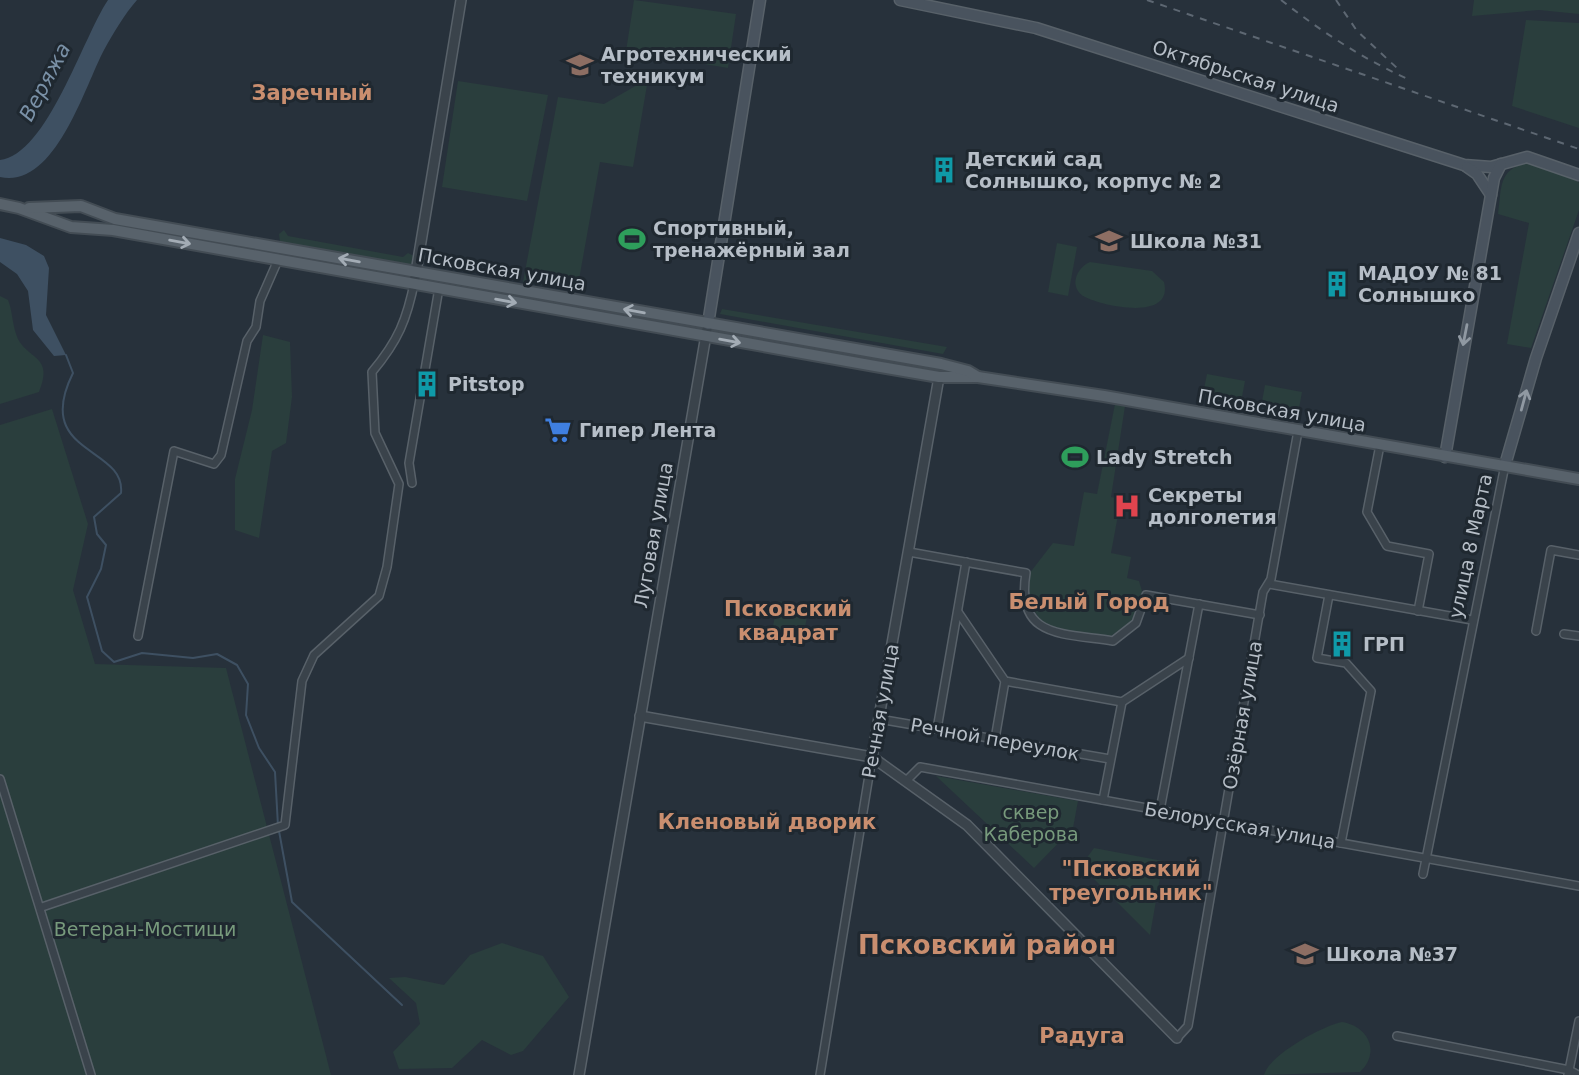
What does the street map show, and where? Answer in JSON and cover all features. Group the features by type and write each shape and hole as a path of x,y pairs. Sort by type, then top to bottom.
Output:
{"main road":[{"name":"Луговая улица","path":"708,324 761,0"},
{"name":"Октябрьская улица","path":"900,0 1036,28 1464,165 1501,164 1511,159 1527,158 1579,175"},
{"path":"1445,457 1494,178 1501,164"},
{"path":"1464,165 1477,174 1491,195"},
{"name":"Псковская улица","path":"0,204 80,228 113,230 875,366 938,382 978,377"},
{"name":"Псковская улица","path":"19,208 81,206 115,219 949,366 978,377 1579,479"},
{"path":"80,228 71,223 70,216 74,209 81,206"},
{"name":"улица 8 Марта","path":"1505,466 1535,358 1579,233"},
{"path":"875,366 872,358 878,354"}],"street":[{"path":"42,907 285,825 302,681 314,655 379,596 387,567 398,484 375,433 372,373 394,345 406,321 461,0"},
{"path":"138,636 174,451 214,464 221,455 247,341 256,327 260,301 278,260"},
{"path":"412,483 409,463 439,288"},
{"name":"Луговая улица","path":"579,1075 708,324"},
{"name":"Речная улица","path":"820,1075 872,757 938,382"},
{"name":"Озёрная улица","path":"1178,1038 1188,1026 1259,615 1264,592 1269,584 1298,431"},
{"path":"1380,445 1367,512 1387,546 1429,554 1418,611"},
{"name":"улица 8 Марта","path":"1423,874 1505,466"},
{"path":"1536,631 1551,551 1579,555"},
{"path":"909,552 1026,573 1022,598 1029,615 1045,629 1073,635 1113,641 1136,623 1146,595 1259,615"},
{"path":"937,729 966,562"},
{"path":"1269,584 1472,620"},
{"path":"1329,595 1317,658 1346,663 1371,691 1341,844"},
{"path":"1160,810 1199,604"},
{"path":"958,612 1005,681 995,739"},
{"path":"1564,634 1579,636"},
{"path":"1005,681 1122,702 1189,657"},
{"path":"1103,800 1122,702"},
{"path":"640,716 872,757 967,825 1178,1038"},
{"name":"Речной переулок","path":"879,719 1110,759"},
{"name":"Белорусская улица","path":"907,780 919,767 1579,886"},
{"path":"0,779 26,867 42,907 91,1075"},
{"path":"1568,1072 1579,1021"},
{"path":"1396,1036 1578,1075"}],"green space":[{"path":"634,0 736,14 728,68 626,51"},
{"path":"1474,0 1579,0 1579,14 1539,10 1472,16"},
{"path":"1526,20 1579,23 1579,128 1512,106"},
{"path":"458,81 548,95 527,201 442,187"},
{"path":"639,84 647,85 633,167 600,162 577,291 523,282 558,97 604,104"},
{"path":"1529,162 1574,177 1579,183 1579,210 1531,348 1507,344 1529,223 1498,214 1503,180 1512,169"},
{"path":"284,230 288,236 403,257 408,253 414,256 413,264 280,242 279,234"},
{"path":"1057,243 1077,247 1068,296 1048,292"},
{"path":"1090,262 1152,271 1164,282 1164,294 1158,302 1148,307 1120,307 1094,301 1080,293 1075,284 1078,273"},
{"path":"0,296 8,300 18,339 38,360 44,371 39,392 0,404"},
{"path":"722,309 947,347 943,354 720,314"},
{"path":"263,335 290,342 292,397 286,443 272,451 259,538 235,530 235,479 252,410"},
{"path":"1207,374 1245,381 1241,402 1203,394"},
{"path":"1265,385 1302,392 1298,414 1261,407"},
{"path":"1115,404 1125,406 1111,497 1121,499 1111,553 1131,557 1127,578 1139,581 1142,591 1135,619 1108,638 1045,627 1026,598 1029,574 1053,543 1074,546 1084,492 1097,494"},
{"name":"Ветеран-Мостищи","path":"52,409 88,524 73,590 95,664 226,668 331,1075 0,1075 0,425"},
{"path":"778,601 809,607 802,642 771,636"},
{"name":"сквер Каберова","path":"936,776 1078,801 1073,828 1034,868"},
{"path":"1094,848 1163,861 1150,935 1081,866"},
{"path":"502,943 543,956 569,997 523,1051 511,1055 482,1040 452,1068 399,1069 393,1052 420,1024 416,1003 389,978 405,977 444,985 470,955"},
{"path":"1342,1022 1359,1029 1369,1041 1370,1056 1360,1072 1264,1075 1275,1059 1286,1050 1310,1035"}],"water":[{"path":"108,0 137,0 104,50 65,132 37,168 19,177 0,177 0,160 17,153 33,138 48,117"},
{"path":"0,238 26,245 44,256 49,268 46,315 66,355 54,356 33,330 28,291 17,274 0,262"}],"waterway":[{"path":"66,355 73,373 63,400 64,420 71,435 110,466 119,478 121,493 94,517 97,534 106,545 101,569 87,597 102,651 114,662 142,653 193,658 217,654 237,665 248,684 246,715 259,748 275,772 278,826"},
{"path":"279,831 292,902 402,1005"}],"railway":[{"path":"1147,0 1579,149"},
{"path":"1281,0 1343,44 1410,80"},
{"path":"1336,0 1357,31 1397,68"}],"place":[{"name":"Агротехнический техникум","path":"580,65"},
{"name":"Детский сад Солнышко, корпус № 2","path":"944,170"},
{"name":"Спортивный, тренажёрный зал","path":"632,239"},
{"name":"Школа №31","path":"1109,241"},
{"name":"МАДОУ № 81 Солнышко","path":"1337,284"},
{"name":"Pitstop","path":"427,384"},
{"name":"Гипер Лента","path":"558,430"},
{"name":"Lady Stretch","path":"1075,457"},
{"name":"Секреты долголетия","path":"1127,506"},
{"name":"ГРП","path":"1342,644"},
{"name":"Школа №37","path":"1305,954"}],"district":[{"name":"Заречный","path":"312,93"},
{"name":"Белый Город","path":"1089,602"},
{"name":"Псковский квадрат","path":"788,621"},
{"name":"Кленовый дворик","path":"767,822"},
{"name":"\"Псковский треугольник\"","path":"1131,881"},
{"name":"Псковский район","path":"987,945"},
{"name":"Радуга","path":"1082,1036"}],"water label":[{"name":"Веряжа","path":"45,82"}]}
